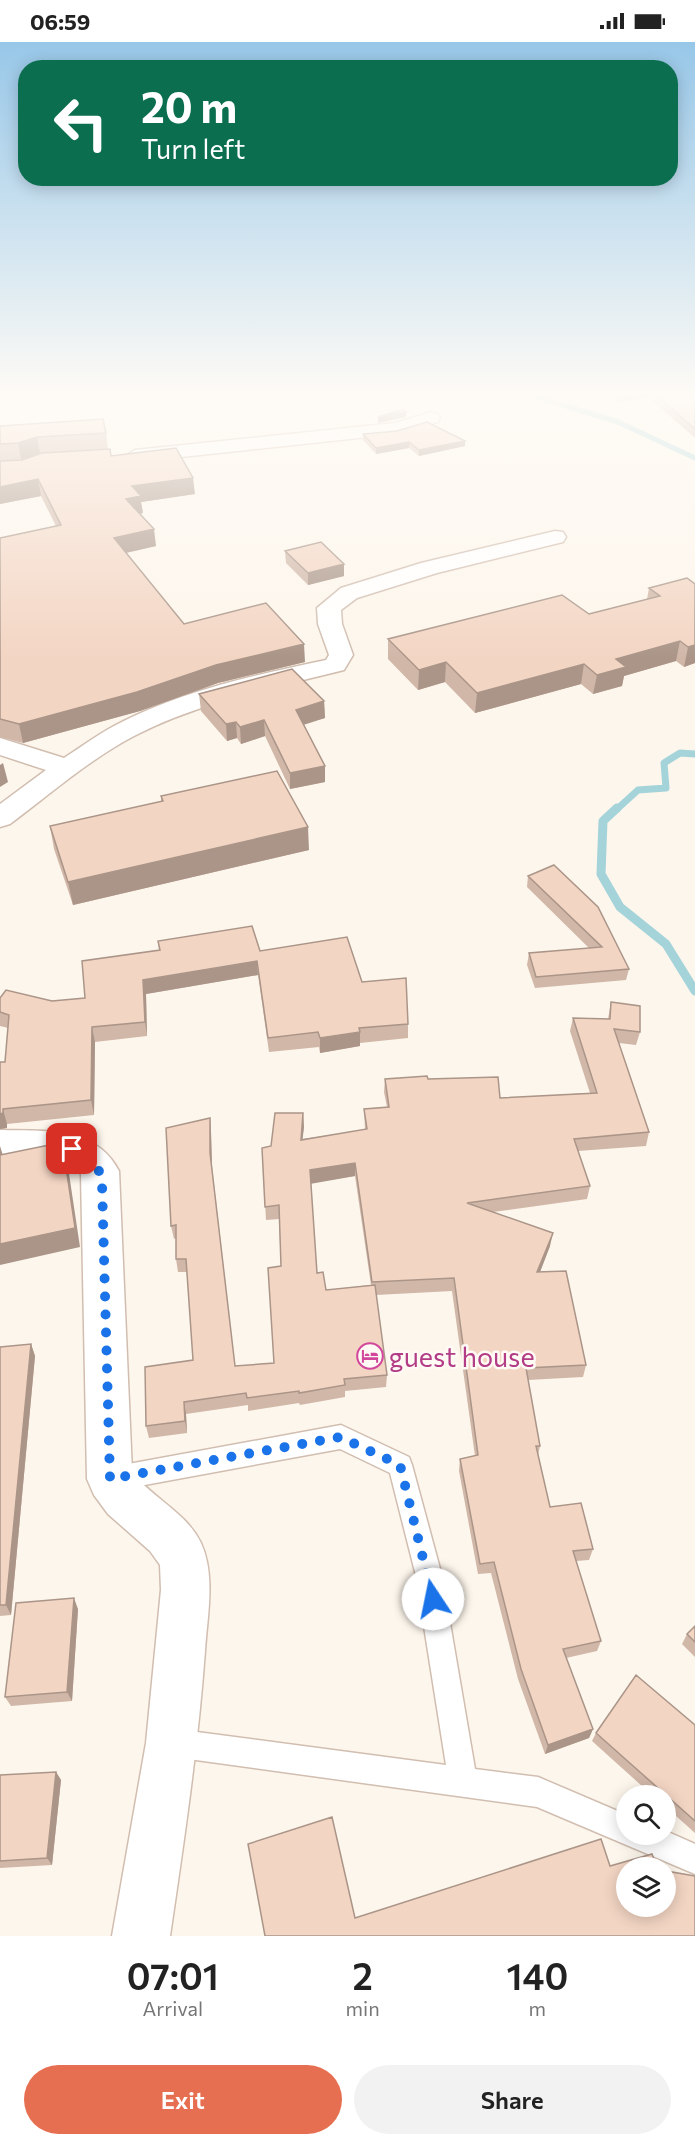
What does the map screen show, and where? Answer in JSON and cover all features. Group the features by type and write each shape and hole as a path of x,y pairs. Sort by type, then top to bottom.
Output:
{"street":[{"path":"0,818 67,768 124,731 194,702 262,681 335,665 340,655 330,624 329,608 348,593 429,568 496,554 555,537"},
{"path":"0,746 67,768"},
{"path":"0,1145 72,1149 84,1153 95,1161 100,1171 110,1479 124,1498 167,1534 183,1558 185,1590 172,1743 141,1936"}],"lane":[{"path":"110,1479 340,1437 400,1465 429,1576 463,1782"},
{"path":"172,1743 538,1791 616,1825"},
{"path":"663,1845 695,1859"}],"building":[{"path":"0,482 22,482 0,487"},
{"path":"40,482 160,482 132,486 141,496 126,499 154,529 114,538 184,624 266,603 304,644 216,665 137,692 19,724 0,719 0,538 61,525"},
{"path":"321,542 344,564 308,573 285,551"},
{"path":"687,578 695,584 695,645 688,647 680,641 616,659 626,667 597,675 584,664 477,693 446,662 419,670 388,639 562,595 589,614 660,596 649,588"},
{"path":"292,669 324,701 296,710 325,766 290,773 264,720 240,727 236,722 226,724 199,694"},
{"path":"277,771 308,827 68,882 50,826 163,801 161,796"},
{"path":"554,865 598,907 629,969 536,977 529,953 602,947 528,876"},
{"path":"252,926 260,951 347,937 362,982 406,978 408,1024 359,1028 360,1032 320,1038 318,1032 268,1038 257,961 143,980 145,1022 92,1027 91,1100 3,1109 3,1113 0,1114 0,1062 5,1062 9,1015 0,1012 0,998 6,990 52,1001 85,998 82,961 160,950 158,941"},
{"path":"611,1002 640,1006 640,1032 614,1029 649,1132 574,1139 590,1186 467,1203 553,1233 537,1272 566,1271 586,1365 526,1368 540,1446 536,1446 550,1507 581,1503 593,1549 573,1551 601,1641 563,1649 593,1729 548,1745 521,1669 494,1562 480,1564 460,1459 478,1455 454,1278 372,1282 355,1163 310,1170 317,1273 323,1272 326,1290 375,1285 387,1375 344,1379 345,1385 299,1393 299,1391 247,1398 246,1393 184,1402 185,1421 146,1426 145,1367 193,1360 186,1259 176,1259 176,1225 171,1226 166,1128 210,1118 210,1153 235,1366 274,1363 268,1268 281,1266 279,1205 265,1207 262,1148 271,1146 275,1113 303,1113 301,1140 367,1129 364,1109 389,1107 385,1079 427,1076 428,1079 498,1077 500,1098 597,1093 573,1018 610,1019"},
{"path":"54,1144 63,1147 75,1228 0,1244 0,1155"},
{"path":"31,1344 6,1605 0,1605 0,1347"},
{"path":"74,1598 67,1692 5,1697 16,1603"},
{"path":"695,1626 695,1642 687,1634"},
{"path":"636,1675 695,1725 695,1821 676,1804 676,1785 654,1785 596,1733"},
{"path":"56,1772 47,1858 0,1861 0,1775"},
{"path":"332,1817 355,1918 601,1839 610,1866 616,1864 616,1917 676,1917 676,1873 695,1876 695,1936 265,1936 248,1844"}],"waterway":[{"path":"616,810 638,790 666,788 664,763 680,753 695,754"},
{"path":"617,808 603,821 601,874 620,907 666,944 695,991"}],"place":[{"name":"guest house","path":"370,1356"}],"route":[{"path":"72,1149 84,1153 95,1161 102,1183 110,1479 340,1437 400,1465 433,1599"}]}
